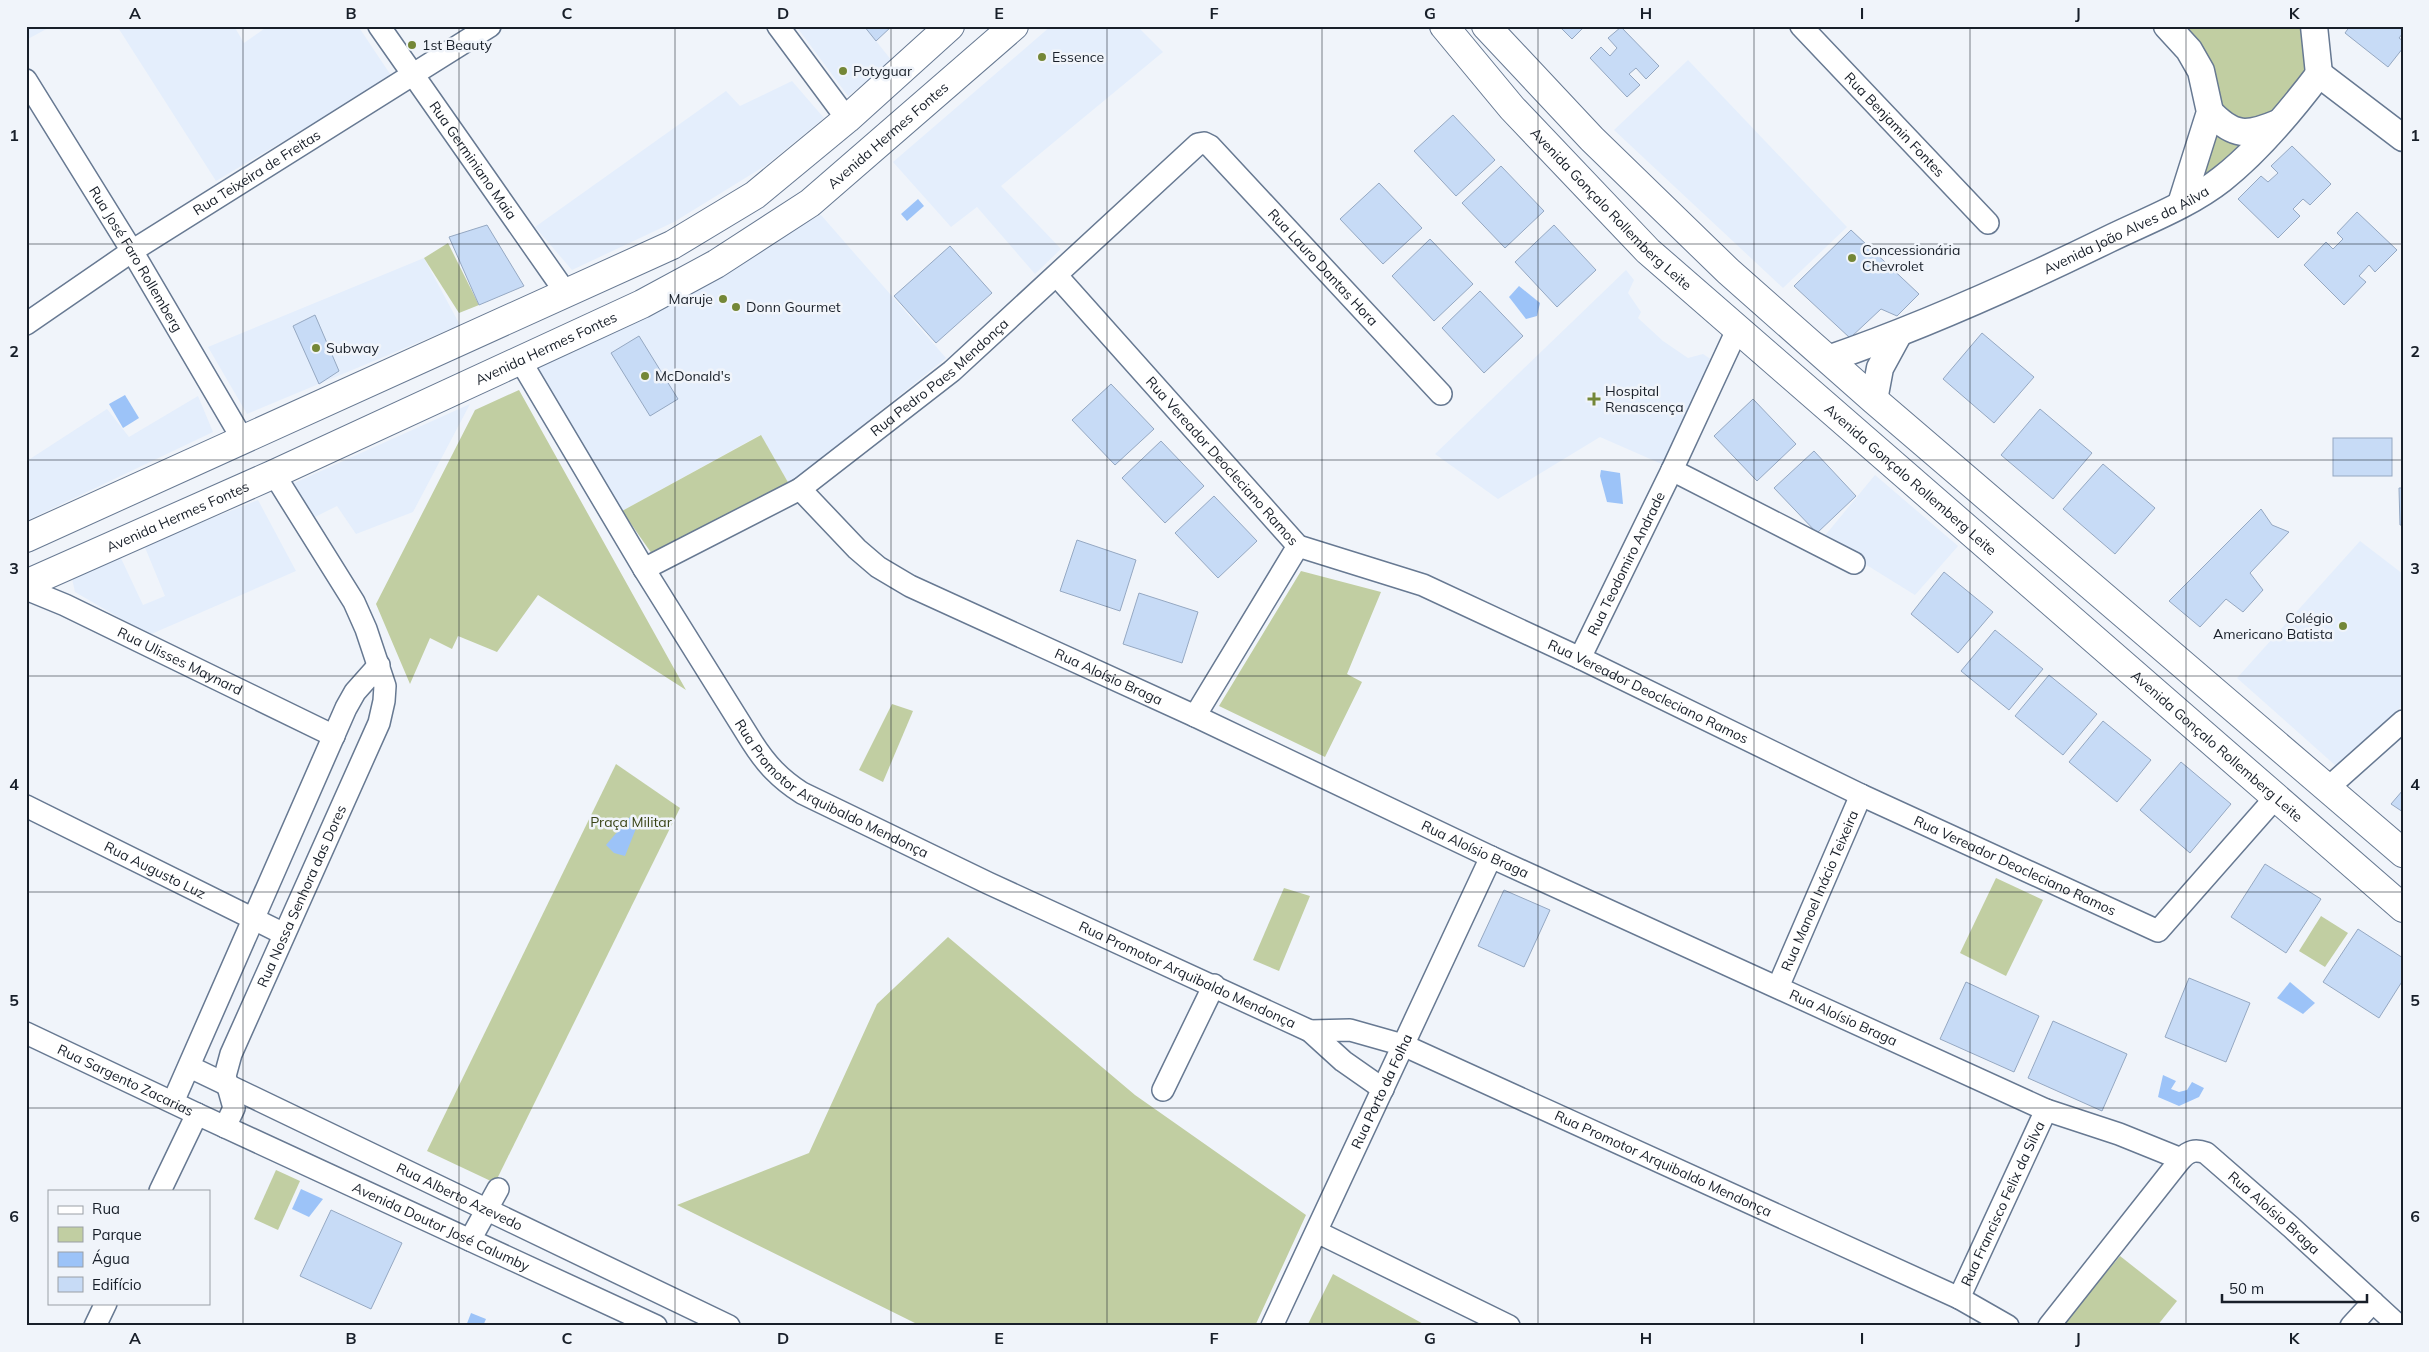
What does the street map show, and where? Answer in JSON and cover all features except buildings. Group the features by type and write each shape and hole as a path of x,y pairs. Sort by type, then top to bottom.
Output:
{"main road":[{"path":"26,538 672,245 755,195 847,119 950,26"},
{"name":"Avenida Hermes Fontes","path":"31,579 274,474 642,304 716,264 810,203 1014,26"},
{"path":"1422,26 1476,82 1512,108"},
{"name":"Avenida Gonçalo Rollemberg Leite","path":"1444,26 1512,108 1648,251 2403,908"},
{"path":"1488,26 1592,139 1728,271 1874,400 2403,852"}],"street":[{"name":"Rua Germiniano Maia","path":"379,26 566,293"},
{"name":"Rua Teixeira de Freitas","path":"26,324 132,250 490,26"},
{"path":"778,26 847,119"},
{"name":"Rua Benjamin Fontes","path":"1801,26 1988,223"},
{"path":"2167,26 2189,50 2201,71 2210,112 2181,204"},
{"path":"2314,26 2319,74 2403,138"},
{"name":"Avenida João Alves da Ailva","path":"1828,359 1898,335 2035,275 2181,204 2221,180 2278,123 2319,74"},
{"name":"Rua José Faro Rollemberg","path":"26,80 132,250 243,440"},
{"path":"2210,112 2230,129 2242,133 2262,130 2278,123"},
{"name":"Rua Pedro Paes Mendonça","path":"644,569 800,489 952,371 1058,276 1198,144 1204,143"},
{"name":"Rua Lauro Dantas Hora","path":"1204,143 1210,146 1441,394"},
{"name":"Rua Vereador Deocleciano Ramos","path":"1058,276 1298,546 1423,585 1580,658 1861,795 2158,931 2276,797"},
{"name":"Rua Teodomiro Andrade","path":"1580,658 1672,470 1737,330"},
{"path":"1874,400 1880,368 1898,335"},
{"name":"Rua Promotor Arquibaldo Mendonça","path":"520,360 644,569 761,757 782,780 802,794 988,883 1214,985 1310,1031 1343,1061 1383,1089"},
{"path":"1672,470 1854,563"},
{"name":"Rua Nossa Senhora das Dores","path":"226,1127 234,1108 225,1076 231,1054 379,724 384,701 385,686 379,665 354,602 274,474"},
{"name":"Rua Aloísio Braga","path":"800,489 857,549 878,568 910,586 1195,716 1491,857 2046,1110 2184,1155 2197,1150 2206,1154 2292,1227 2398,1326"},
{"path":"1195,716 1298,546"},
{"name":"Rua Ulisses Maynard","path":"31,579 65,605 334,736"},
{"path":"173,1102 334,736 355,692 379,665"},
{"path":"2329,787 2403,721"},
{"name":"Rua Manoel Inácio Teixeira","path":"1778,987 1861,795"},
{"name":"Rua Augusto Luz","path":"26,806 284,934"},
{"name":"Rua Porto da Folha","path":"1272,1326 1491,857"},
{"path":"1163,1090 1214,985"},
{"name":"Rua Promotor Arquibaldo Mendonça","path":"1310,1031 1350,1030 1403,1045 1959,1298 2008,1326"},
{"name":"Rua Sargento Zacarias","path":"26,1033 226,1127"},
{"name":"Rua Alberto Azevedo","path":"190,1066 729,1326"},
{"name":"Rua Francisco Felix da Silva","path":"1959,1298 2046,1110"},
{"path":"160,1190 197,1114"},
{"name":"Avenida Doutor José Calumby","path":"226,1127 656,1326"},
{"path":"2049,1326 2184,1155"},
{"path":"470,1240 498,1189"},
{"path":"1317,1232 1510,1326"},
{"path":"2351,1326 2373,1302"},
{"path":"95,1326 106,1304"}],"shaded area":[{"path":"26,26 52,26 26,40"},
{"path":"117,26 234,26 244,43 268,26 358,26 392,77 216,181"},
{"path":"796,26 864,26 892,61 848,96"},
{"path":"1051,26 1137,26 1163,52 1001,186 1061,249 1035,274 977,207 951,227 893,162"},
{"path":"1688,60 1847,227 1783,288 1614,130"},
{"path":"792,81 824,118 765,166 674,222 572,270 535,227 726,91 740,106"},
{"path":"821,215 946,358 789,484 760,435 622,511 534,365"},
{"path":"424,258 460,325 247,414 208,347"},
{"name":"Hospital Renascença","path":"1626,270 1634,280 1628,293 1641,312 1638,318 1663,341 1688,358 1703,354 1715,362 1664,465 1600,437 1498,499 1435,454"},
{"path":"198,396 213,432 26,521 26,455 30,459 107,409 129,437"},
{"path":"470,404 413,512 356,534 337,506 313,518 292,484"},
{"path":"1875,475 1958,546 1915,595 1823,538"},
{"path":"258,500 296,571 149,635 75,592 71,574 119,554 143,605 165,596 144,545"},
{"name":"Colégio Americano Batista","path":"2360,541 2403,574 2403,705 2336,766 2237,678"}],"green space":[{"path":"2184,26 2308,26 2307,68 2275,114 2237,124 2224,110 2211,64"},
{"path":"2212,125 2251,141 2194,188"},
{"path":"448,243 479,305 459,313 424,258"},
{"path":"519,390 686,690 538,595 497,652 458,636 452,649 430,638 410,684 376,604 475,410"},
{"path":"761,435 789,484 652,554 622,511"},
{"path":"1301,571 1381,592 1347,674 1362,682 1325,757 1219,706"},
{"path":"892,704 913,711 883,782 859,770"},
{"name":"Praça Militar","path":"616,764 680,808 495,1183 427,1151"},
{"path":"1996,878 2043,900 2006,976 1960,953"},
{"path":"1284,888 1310,896 1279,971 1253,960"},
{"path":"2321,916 2348,933 2325,967 2299,951"},
{"path":"948,937 1135,1095 1306,1215 1255,1326 921,1326 677,1205 809,1153 877,1004"},
{"path":"276,1170 300,1181 278,1230 254,1219"},
{"path":"2120,1256 2177,1301 2157,1326 2061,1326"},
{"path":"1333,1274 1427,1326 1307,1326"}],"water":[{"path":"918,199 924,206 907,221 901,214"},
{"path":"1519,286 1540,303 1537,316 1526,319 1509,297"},
{"path":"125,395 139,418 123,428 109,404"},
{"path":"1601,470 1620,473 1623,504 1607,502 1600,476"},
{"path":"630,817 639,821 625,856 614,853 606,845"},
{"path":"2290,982 2315,1003 2303,1014 2277,998"},
{"path":"2163,1075 2176,1081 2171,1089 2179,1092 2187,1090 2192,1082 2204,1088 2199,1097 2179,1106 2158,1097"},
{"path":"301,1189 323,1199 309,1217 292,1209"},
{"path":"471,1313 486,1319 483,1326 466,1326"}],"place":[{"name":"1st Beauty","path":"412,45"},
{"name":"Essence","path":"1042,57"},
{"name":"Potyguar","path":"843,71"},
{"name":"Concessionária Chevrolet","path":"1852,258"},
{"name":"Maruje","path":"723,299"},
{"name":"Donn Gourmet","path":"736,307"},
{"name":"Subway","path":"316,348"},
{"name":"McDonald's","path":"645,376"},
{"name":"Hospital Renascença","path":"1594,399"},
{"name":"Colégio Americano Batista","path":"2343,626"}]}
